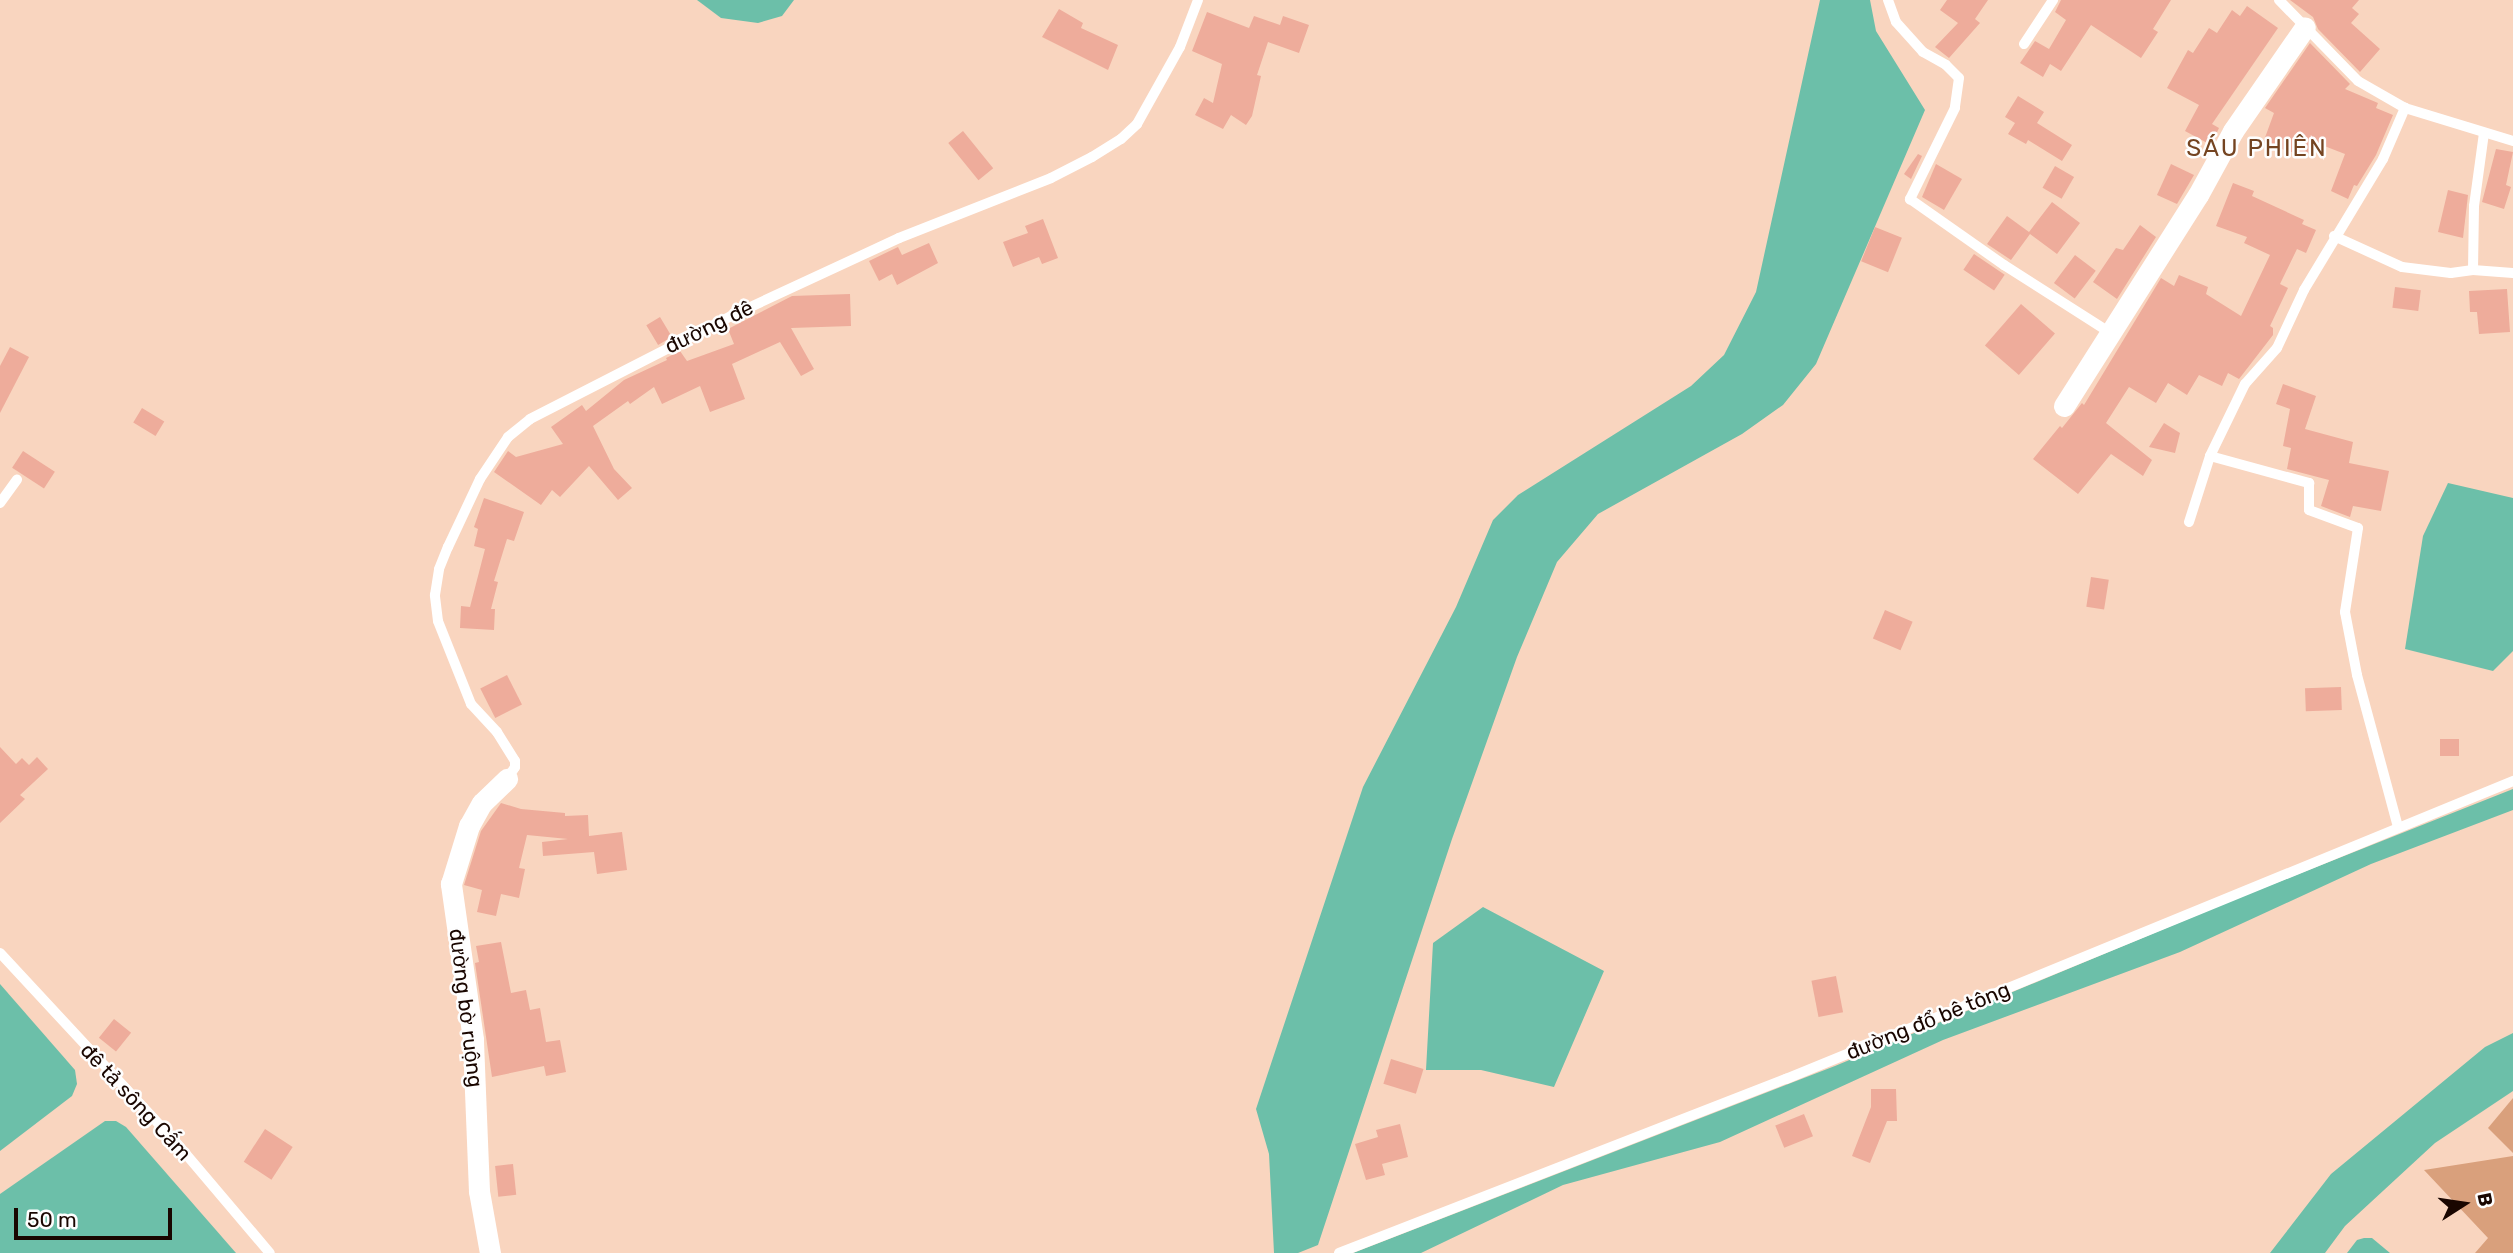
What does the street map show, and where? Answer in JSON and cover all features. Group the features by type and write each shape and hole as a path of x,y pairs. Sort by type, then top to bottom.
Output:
{"street":[{"path":"2064,406 2198,195 2233,131 2305,27"},
{"name":"đường bờ ruộng","path":"490,1253 479,1191 474,1039 451,884 469,827 482,803 507,779"}],"lane":[{"name":"đường đê","path":"507,779 515,767 515,761 497,732 471,704 438,621 435,595 439,569 448,547 480,479 508,437 530,419 566,399 731,316 899,238 1051,178 1102,151 1137,124 1180,47 1198,0"},
{"path":"1888,0 1895,22 1923,52 1946,65 1959,78 1955,108 1910,198 2004,265 2109,332"},
{"path":"2024,44 2053,0"},
{"path":"2279,0 2358,81 2405,108 2513,141"},
{"path":"2189,522 2210,456 2245,384 2277,348 2304,290 2334,236 2383,159 2405,108"},
{"path":"2473,270 2474,206 2484,133"},
{"path":"2334,236 2402,267 2451,274 2473,270 2513,273"},
{"path":"2210,456 2309,483 2309,510 2358,528 2345,612 2357,675 2398,827"},
{"path":"0,503 17,480"},
{"name":"đường đổ bê tông","path":"1339,1253 1786,1079 2513,781"},
{"name":"đê tả sông Cấm","path":"0,953 174,1140 270,1253"}],"shaded area":[{"path":"2513,1098 2513,1153 2488,1128"},
{"path":"2513,1156 2513,1253 2475,1253 2488,1238 2424,1170"}],"water":[{"path":"697,0 794,0 782,16 758,23 721,18"},
{"path":"1820,0 1870,0 1876,31 1925,110 1816,364 1783,405 1742,434 1598,514 1557,562 1517,657 1452,839 1318,1245 1298,1253 1274,1253 1269,1154 1256,1109 1363,787 1456,607 1493,520 1518,495 1691,386 1724,355 1756,292"},
{"path":"2448,483 2513,498 2513,651 2493,671 2405,649 2423,536"},
{"path":"2513,789 2513,810 2371,864 2180,952 1943,1040 1720,1142 1563,1185 1421,1253 1353,1253 1835,1066 2243,896"},
{"path":"1483,907 1604,971 1554,1087 1481,1070 1426,1070 1433,943"},
{"path":"0,984 75,1070 77,1084 72,1096 0,1151"},
{"path":"2513,1033 2513,1091 2435,1143 2345,1226 2325,1253 2270,1253 2331,1174 2485,1047"},
{"path":"105,1121 116,1121 126,1127 236,1253 0,1253 0,1194"},
{"path":"2372,1238 2390,1253 2347,1253 2357,1240"}],"building":[{"path":"1947,0 1988,0 1975,19 1980,23 1949,58 1935,47 1958,23 1940,10"},
{"path":"2061,0 2171,0 2153,29 2158,32 2141,58 2091,25 2061,71 2050,64 2043,77 2020,63 2035,41 2049,49 2066,20 2055,12"},
{"path":"2290,0 2359,0 2352,8 2359,14 2351,23 2380,49 2360,72 2318,29 2313,17"},
{"path":"2247,6 2278,28 2212,124 2219,128 2211,145 2185,131 2199,105 2167,88 2188,50 2193,53 2209,28 2217,33 2232,10 2240,16"},
{"path":"1059,9 1083,23 1081,28 1118,45 1108,70 1042,37"},
{"path":"1207,12 1249,28 1254,16 1280,25 1283,16 1309,25 1299,53 1268,42 1257,75 1261,76 1252,116 1246,125 1231,115 1223,129 1195,115 1204,98 1213,103 1222,64 1192,51"},
{"path":"2310,43 2350,84 2345,89 2378,103 2376,108 2393,115 2376,155 2357,186 2354,185 2348,199 2331,191 2345,154 2314,142 2307,157 2263,143 2274,113 2265,108"},
{"path":"2018,96 2044,112 2037,123 2072,145 2062,161 2028,140 2026,144 2008,134 2015,123 2005,117"},
{"path":"963,131 993,168 978,180 948,143"},
{"path":"2496,149 2513,152 2506,185 2511,187 2504,209 2482,202"},
{"path":"1918,154 1922,156 1911,179 1904,174"},
{"path":"1936,164 1962,179 1944,210 1922,197"},
{"path":"2171,164 2194,175 2177,204 2157,195"},
{"path":"2055,166 2074,177 2062,199 2042,188"},
{"path":"2233,183 2254,191 2252,196 2304,220 2302,224 2316,230 2306,253 2297,249 2280,284 2288,288 2270,326 2273,328 2273,335 2239,379 2228,373 2222,386 2199,375 2187,395 2168,383 2156,403 2129,387 2106,423 2152,460 2143,476 2111,454 2078,494 2033,459 2060,426 2062,428 2082,403 2084,405 2161,278 2174,286 2179,275 2208,287 2206,294 2241,316 2270,255 2244,243 2247,237 2216,226"},
{"path":"2448,190 2468,195 2463,238 2438,232"},
{"path":"2052,202 2080,223 2057,254 2030,234 2011,260 1987,244 2007,216 2029,232"},
{"path":"1043,219 1058,258 1042,264 1039,257 1013,267 1003,242 1028,233 1025,226"},
{"path":"2140,225 2156,237 2117,299 2093,282 2116,248 2123,250"},
{"path":"1875,227 1902,238 1888,272 1861,261"},
{"path":"929,243 938,263 897,285 892,274 879,281 869,261 898,247 902,255"},
{"path":"1974,254 2005,275 1994,290 1963,270"},
{"path":"2075,255 2096,271 2075,299 2054,283"},
{"path":"2395,287 2421,290 2418,311 2392,308"},
{"path":"2507,289 2510,332 2479,334 2477,312 2470,312 2469,291"},
{"path":"850,294 851,326 791,328 814,369 801,376 780,342 732,364 745,399 710,412 700,386 662,404 654,387 630,404 628,401 593,426 614,469 632,488 618,500 589,466 560,497 552,490 541,505 494,472 508,451 516,457 563,444 551,427 582,405 586,411 624,380 680,351 687,361 734,344 728,329 792,296"},
{"path":"2021,304 2055,334 2019,375 1985,346"},
{"path":"660,317 672,337 658,345 646,325"},
{"path":"10,347 29,357 0,413 0,366"},
{"path":"2283,384 2316,396 2305,429 2353,442 2349,463 2389,471 2381,511 2353,506 2350,517 2321,506 2329,480 2287,469 2291,448 2283,446 2290,409 2276,404"},
{"path":"142,408 164,421 156,436 133,423"},
{"path":"2164,423 2180,433 2175,453 2149,447"},
{"path":"23,451 55,472 44,488 12,468"},
{"path":"484,498 524,512 514,541 507,539 494,581 498,582 491,609 495,609 494,630 460,628 461,606 470,607 485,549 474,546 478,529 474,527"},
{"path":"2091,577 2109,580 2104,609 2086,607"},
{"path":"1885,610 1913,622 1901,650 1873,639"},
{"path":"507,675 522,704 495,718 480,689"},
{"path":"2341,687 2342,710 2306,711 2305,688"},
{"path":"2440,739 2459,739 2459,756 2440,756"},
{"path":"0,747 16,764 22,758 29,765 37,757 48,769 20,795 25,799 0,823"},
{"path":"501,803 521,809 565,813 565,816 588,815 589,836 622,832 627,870 597,874 594,852 543,856 542,842 568,839 527,835 519,868 525,869 519,898 501,894 496,916 477,912 482,890 464,885 481,831"},
{"path":"501,942 511,993 526,990 530,1010 540,1008 546,1042 560,1040 566,1072 546,1076 544,1066 492,1077 475,963 479,962 476,946"},
{"path":"1836,976 1843,1012 1819,1017 1811,981"},
{"path":"114,1019 131,1033 116,1051 99,1038"},
{"path":"1391,1059 1424,1069 1416,1094 1383,1084"},
{"path":"1871,1089 1896,1089 1897,1121 1887,1121 1870,1163 1852,1156 1871,1107"},
{"path":"1804,1114 1813,1136 1784,1148 1775,1126"},
{"path":"1400,1124 1408,1157 1382,1164 1385,1175 1366,1180 1355,1144 1378,1137 1376,1130"},
{"path":"265,1129 293,1147 271,1180 244,1162"},
{"path":"513,1164 516,1195 498,1197 495,1166"}],"district":[{"name":"SÁU PHIÊN","path":"2257,149"}]}
